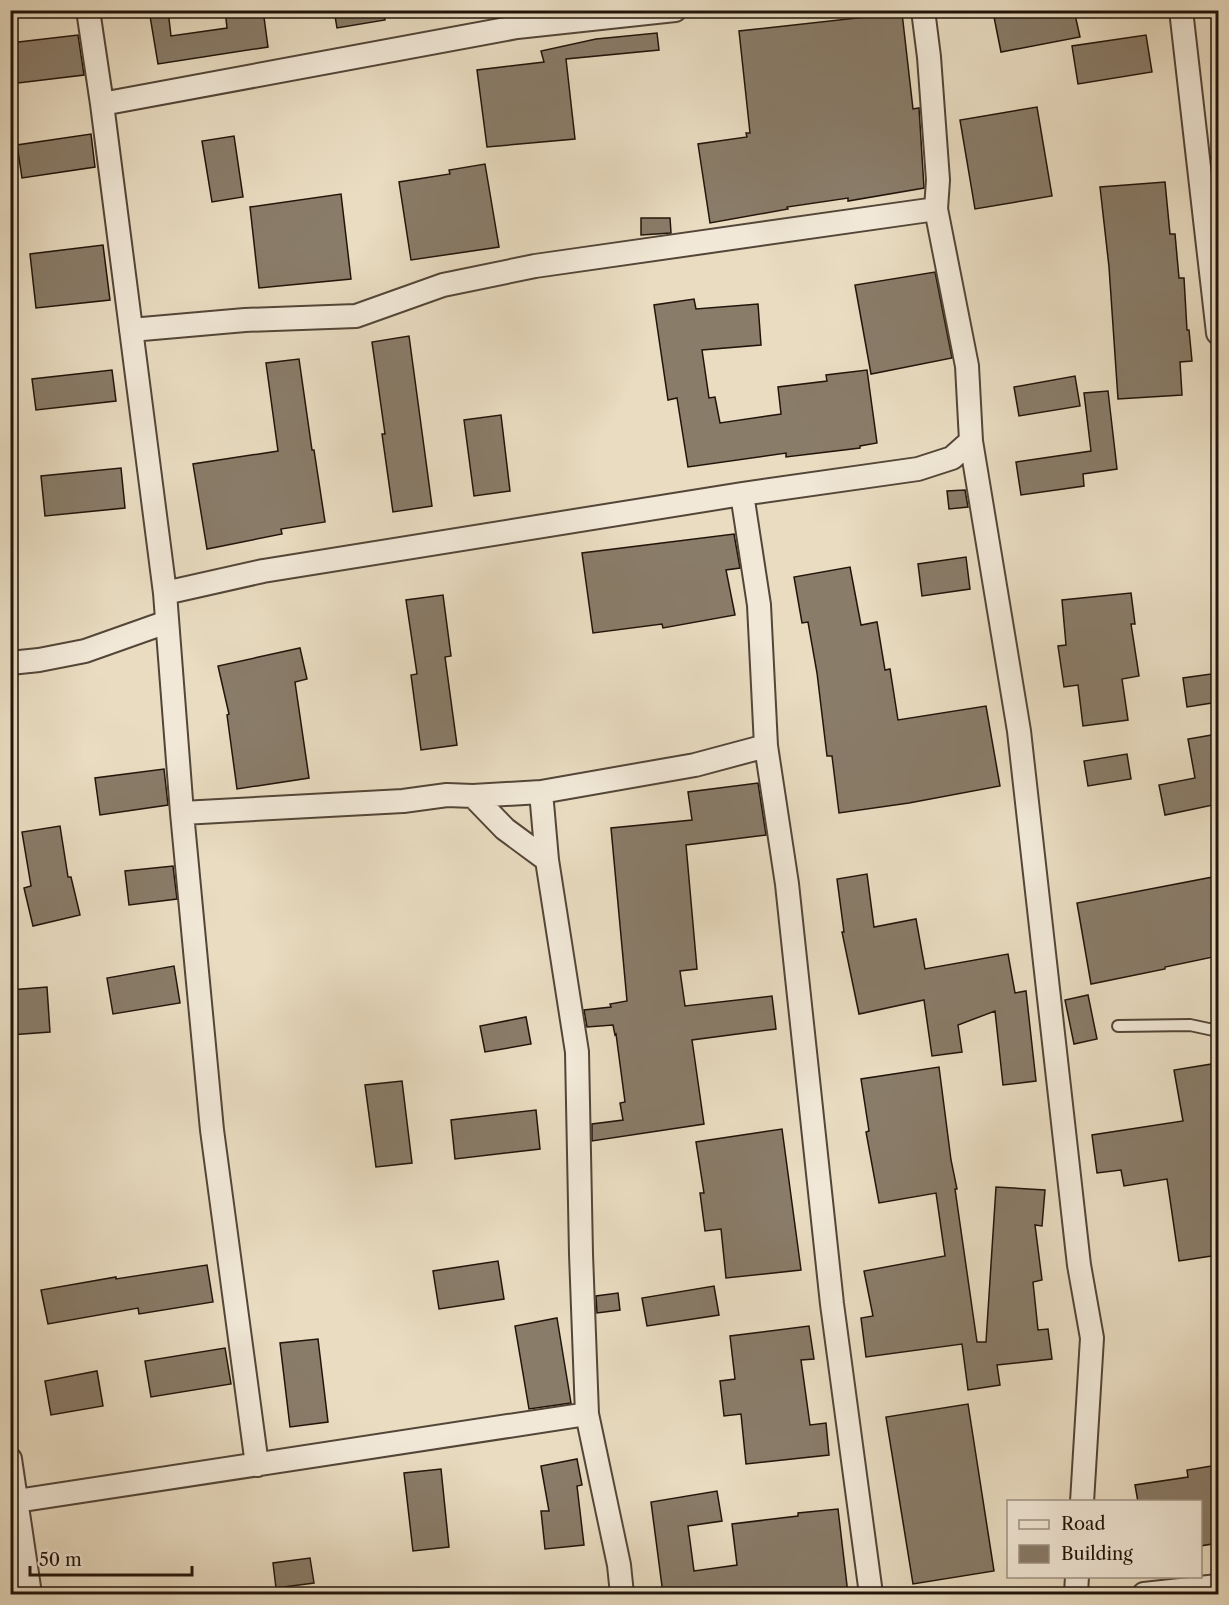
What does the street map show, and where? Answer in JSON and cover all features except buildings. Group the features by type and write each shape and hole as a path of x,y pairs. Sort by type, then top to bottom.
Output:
{"street":[{"path":"88,10 165,593 182,813 212,1130 257,1465"},
{"path":"102,104 517,27 675,10"},
{"path":"923,10 929,57 938,180 936,209 967,366 971,441 1019,731 1079,1265 1092,1338 1083,1500"},
{"path":"1181,10 1218,333"},
{"path":"130,330 245,320 356,316 443,285 535,266 936,209"},
{"path":"165,593 263,571 742,494 918,469 952,458 971,441"},
{"path":"742,494 759,604 766,746 788,884 832,1304 871,1594"},
{"path":"10,663 85,651 167,622"},
{"path":"182,813 392,801 447,795 473,796 541,792 695,765 766,746"},
{"path":"541,792 547,860 577,1052 586,1414 620,1565 622,1594"},
{"path":"473,796 505,829 547,860"},
{"path":"13,1502 586,1414"},
{"path":"10,1459 13,1502 30,1594"},
{"path":"1076,1594 1077,1578"},
{"path":"1144,1594 1218,1586"}],"lane":[{"path":"1118,1026 1190,1025 1218,1031"}]}
